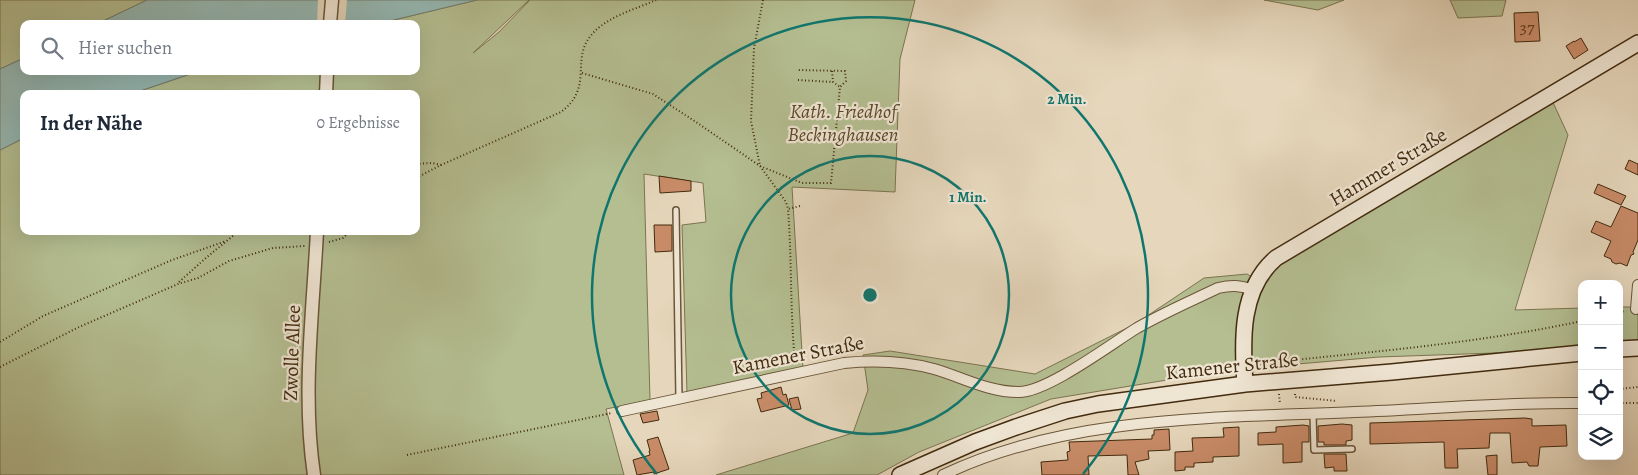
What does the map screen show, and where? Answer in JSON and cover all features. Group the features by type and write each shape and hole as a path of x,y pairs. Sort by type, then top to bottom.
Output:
{"main road":[{"name":"Hammer Straße","path":"1245,384 1245,318 1252,290 1266,267 1287,250 1638,43"},
{"path":"1623,349 1638,348"},
{"name":"Kamener Straße","path":"900,475 975,442 1065,411 1131,398 1245,384 1578,353"}],"street":[{"path":"330,20 332,0"},
{"path":"326,90 327,75"},
{"name":"Zwolle Allee","path":"314,475 309,413 309,365 317,235"},
{"name":"Kamener Straße","path":"622,411 844,363 872,360 892,361 934,370 996,390 1021,392 1035,389 1047,383 1090,359 1138,328 1218,288 1230,285 1242,286 1252,290"},
{"path":"1637,309 1638,285"},
{"path":"943,475 979,460 1034,442 1109,428 1222,418 1578,403"}],"lane":[{"path":"676,210 679,399"},
{"path":"1313,414 1314,450 1352,449"}],"path":[{"path":"420,176 440,165 561,112 571,105 579,88 582,73 582,56 588,38 603,25 617,17 656,0"},
{"path":"763,0 754,48 751,121 760,166 786,202 788,209 792,334 796,374"},
{"path":"582,73 653,94 760,166 802,183 831,183 840,87 846,81 845,72 798,70"},
{"path":"832,71 833,82"},
{"path":"798,80 833,82 840,87"},
{"path":"420,164 440,165"},
{"path":"788,209 800,206"},
{"path":"178,284 234,235"},
{"path":"0,367 79,327 178,284 198,278 229,261 272,248 316,246 343,238 346,235"},
{"path":"0,342 43,316 172,260 226,242"},
{"path":"1244,365 1418,347 1546,328 1578,321"},
{"path":"1623,388 1638,386"},
{"path":"1294,391 1295,397 1338,401"},
{"path":"1623,403 1638,403"},
{"path":"407,455 622,411"}],"green space":[{"path":"0,0 147,0 105,20 20,20 20,60 0,69"},
{"name":"Kath. Friedhof Beckinghausen","path":"477,0 529,0 473,53 499,32 530,0 915,0 900,59 895,192 792,187 803,369 687,393 682,225 706,222 703,183 644,174 650,400 606,409 624,475 0,475 0,150 20,140 20,235 420,235 420,90 143,90 187,75 420,75 420,20 394,20"},
{"path":"1264,0 1344,0 1318,10"},
{"path":"1450,0 1506,0 1502,16 1458,18"},
{"path":"1550,96 1568,135 1515,310 1578,308 1578,347 1523,352 1379,357 1228,370 1051,399 919,452 877,475 716,475 853,433 868,390 863,355 890,351 1035,374 1135,324 1204,278 1247,274 1257,280 1266,267"},
{"path":"1623,307 1638,307 1638,343 1623,344"}],"water":[{"path":"147,0 477,0 394,20 105,20"},
{"path":"20,60 20,75 187,75 143,90 20,90 20,140 0,150 0,69"}],"pier":[{"path":"318,0 347,0 345,20 317,20"}],"building":[{"path":"1538,12 1540,41 1515,42 1514,13"},
{"path":"1581,38 1588,50 1574,59 1566,46"},
{"path":"1629,160 1638,164 1638,175 1625,169"},
{"path":"659,176 691,181 691,191 660,193"},
{"path":"1598,184 1626,196 1621,205 1594,193"},
{"path":"1621,206 1638,213 1638,240 1633,252 1634,254 1631,255 1627,266 1620,263 1616,264 1604,256 1611,241 1591,232 1596,221 1611,227"},
{"path":"654,225 672,225 672,251 655,252"},
{"path":"781,387 783,395 786,394 789,405 761,412 757,399 762,398 761,393"},
{"path":"798,397 801,409 792,410 789,399"},
{"path":"657,411 659,420 643,423 640,414"},
{"path":"1532,419 1532,426 1566,425 1567,446 1540,447 1538,466 1529,466 1527,462 1512,463 1510,433 1490,433 1489,448 1457,449 1458,468 1445,468 1444,442 1370,444 1370,423"},
{"path":"1352,425 1352,440 1346,441 1346,445 1324,445 1324,442 1318,442 1318,426"},
{"path":"1309,426 1309,442 1302,442 1302,462 1283,463 1283,444 1258,445 1258,433 1276,432 1276,427"},
{"path":"1239,427 1239,456 1213,457 1213,462 1194,463 1194,467 1185,467 1185,470 1175,471 1175,452 1193,451 1192,438 1224,437 1223,428"},
{"path":"1169,429 1170,450 1148,451 1149,459 1135,462 1139,475 1128,475 1127,455 1088,456 1089,475 1042,475 1041,462 1068,460 1069,442 1152,439 1154,430"},
{"path":"658,437 669,469 654,474 654,472 637,475 633,460 650,455 647,440"},
{"path":"1324,454 1346,454 1347,471 1334,471 1334,467 1325,468"},
{"path":"1497,455 1497,475 1488,475 1486,456"}]}
